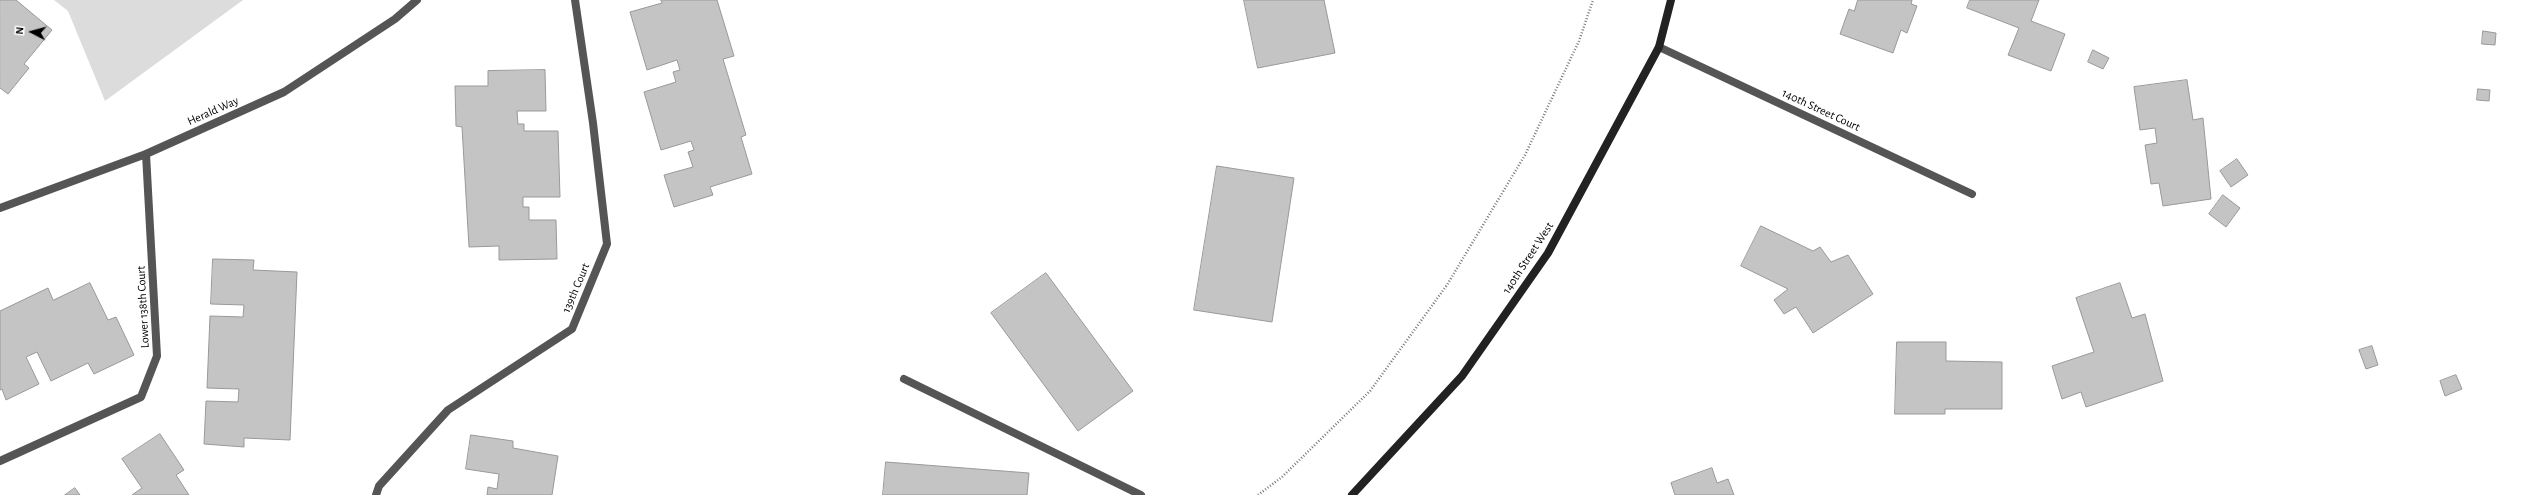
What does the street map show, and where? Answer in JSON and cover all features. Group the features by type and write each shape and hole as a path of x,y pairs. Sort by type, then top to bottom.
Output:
{"street":[{"name":"Herald Way","path":"0,208 146,154 284,92 395,18 416,0"},
{"name":"139th Court","path":"376,495 379,486 448,410 572,329 608,244 593,123 575,0"},
{"name":"140th Street West","path":"1352,495 1462,376 1544,259 1659,47 1671,0"},
{"name":"140th Street Court","path":"1659,47 1972,194"},
{"name":"Lower 138th Court","path":"0,461 141,397 157,356 146,154"},
{"path":"904,378 1141,495"}],"path":[{"path":"1258,495 1282,477 1370,391 1447,285 1525,155 1579,41 1593,0"}],"shaded area":[{"path":"54,0 243,0 105,101 68,11"}],"building":[{"path":"0,0 16,0 52,30 24,64 29,68 8,94 0,88"},
{"path":"661,0 717,0 734,56 723,59 746,135 741,137 752,174 710,187 713,195 674,207 664,175 693,167 688,152 694,150 691,141 661,150 644,92 676,82 673,72 680,70 677,60 647,70 630,12 662,3"},
{"path":"1244,0 1324,0 1335,53 1258,68"},
{"path":"1858,0 1912,0 1911,4 1917,6 1907,33 1901,30 1893,53 1840,34 1849,9 1854,11"},
{"path":"1970,0 2039,0 2031,21 2065,34 2051,71 2008,55 2019,28 1967,8"},
{"path":"2483,31 2496,33 2495,45 2482,44"},
{"path":"2093,50 2109,58 2103,69 2088,62"},
{"path":"545,70 546,111 517,111 518,124 524,124 524,131 558,131 560,197 523,197 523,207 529,207 529,220 556,220 557,259 499,260 499,246 469,247 462,127 456,126 455,86 488,86 488,71"},
{"path":"2187,80 2193,120 2203,118 2211,199 2163,206 2159,183 2151,184 2145,145 2157,143 2155,128 2140,130 2134,87"},
{"path":"2478,89 2490,90 2489,101 2477,100"},
{"path":"2237,159 2248,175 2231,187 2220,171"},
{"path":"1217,166 1294,178 1272,322 1194,310"},
{"path":"2223,195 2240,208 2226,227 2209,214"},
{"path":"1761,226 1813,251 1820,247 1831,262 1848,255 1873,294 1813,333 1796,307 1784,314 1774,300 1788,289 1741,266"},
{"path":"213,259 254,260 253,270 297,272 290,440 244,438 244,447 204,444 206,401 238,402 239,389 207,388 210,316 243,317 244,305 211,304"},
{"path":"1046,273 1133,391 1078,431 991,313"},
{"path":"90,283 108,320 116,317 134,355 94,374 88,363 51,381 37,352 26,357 39,384 6,400 2,389 0,390 0,311 48,288 53,300"},
{"path":"2120,283 2132,318 2145,314 2163,381 2086,407 2081,392 2062,399 2052,366 2094,352 2076,298"},
{"path":"1897,342 1946,342 1946,361 2002,362 2002,409 1945,409 1945,414 1895,414"},
{"path":"2372,346 2378,365 2366,369 2359,350"},
{"path":"2456,375 2462,389 2445,396 2440,381"},
{"path":"160,434 184,470 176,475 189,495 132,495 142,488 122,459"},
{"path":"471,435 513,441 513,448 558,456 552,495 487,495 488,487 497,489 499,474 466,469"},
{"path":"886,462 1029,473 1027,495 883,495"},
{"path":"1712,468 1717,483 1728,479 1734,495 1675,495 1671,483"},
{"path":"75,488 80,495 65,495"}]}
